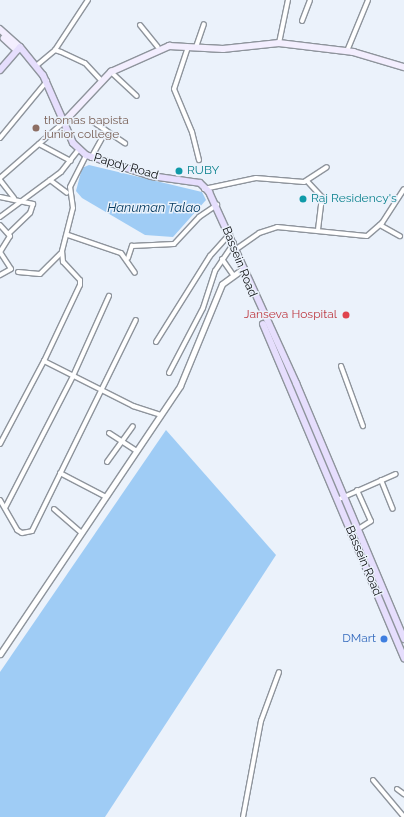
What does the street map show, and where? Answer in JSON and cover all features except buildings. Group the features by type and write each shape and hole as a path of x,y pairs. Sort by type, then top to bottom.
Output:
{"main road":[{"path":"0,29 46,82"},
{"path":"0,34 36,66 46,82"},
{"path":"63,123 101,80 111,72 158,47 223,49 280,43 347,51 404,67"},
{"path":"0,70 18,49"},
{"name":"Papdy Road","path":"46,82 63,123 77,151 87,157 151,176 191,181 204,189"},
{"name":"Bassein Road","path":"204,189 216,205 229,234 242,268 315,435 344,496 404,639"},
{"name":"Bassein Road","path":"315,435 337,500 403,654"}],"street":[{"path":"36,66 55,50 88,0"},
{"path":"280,43 288,0"},
{"path":"302,21 310,0"},
{"path":"347,51 368,0"},
{"path":"196,47 204,24"},
{"path":"140,25 158,47"},
{"path":"188,47 174,89 192,132 199,160"},
{"path":"55,50 81,61 101,80"},
{"path":"111,72 137,96"},
{"path":"0,138 46,82"},
{"path":"92,121 125,143"},
{"path":"14,198 0,179 63,123"},
{"path":"18,272 40,274 62,251 68,235 73,208 70,186 87,157 106,131"},
{"path":"39,144 71,161"},
{"path":"0,216 50,180 71,161 77,151"},
{"path":"204,189 256,178 307,181 326,167"},
{"path":"50,180 67,192"},
{"path":"307,181 322,197 318,229"},
{"path":"169,373 189,339 222,259 234,247 271,228 318,229 340,236 368,236 380,225 404,189"},
{"path":"0,198 24,200 34,206 8,233 6,246 0,252 11,269 2,275 0,269"},
{"path":"135,274 128,258 132,246 174,244 216,205"},
{"path":"0,225 8,233"},
{"path":"380,225 400,236"},
{"path":"156,342 229,234"},
{"path":"68,235 128,258"},
{"path":"0,444 44,361 80,285 80,280 63,262 62,251"},
{"path":"222,259 233,275"},
{"path":"0,654 180,386 222,284 242,268"},
{"path":"5,508 73,376 108,296"},
{"path":"0,500 17,530 28,533 60,473 136,320"},
{"path":"44,361 101,390 161,415"},
{"path":"341,366 363,426"},
{"path":"107,462 133,426"},
{"path":"109,433 137,451"},
{"path":"60,473 106,498"},
{"path":"337,500 396,474"},
{"path":"381,480 393,509"},
{"path":"357,490 371,521 358,529"},
{"path":"54,509 82,533"},
{"path":"243,817 261,721 279,672"},
{"path":"373,780 404,817"},
{"path":"397,788 404,794"}],"water":[{"name":"Hanuman Talao","path":"89,165 202,192 206,200 173,237 145,235 82,198 76,191 82,168"},
{"path":"166,430 276,555 105,817 0,817 0,672"}],"place":[{"name":"thomas bapista junior college","path":"36,128"},
{"name":"RUBY","path":"179,171"},
{"name":"Raj Residency's","path":"303,199"},
{"name":"Janseva Hospital","path":"346,315"},
{"name":"DMart","path":"384,639"}]}
